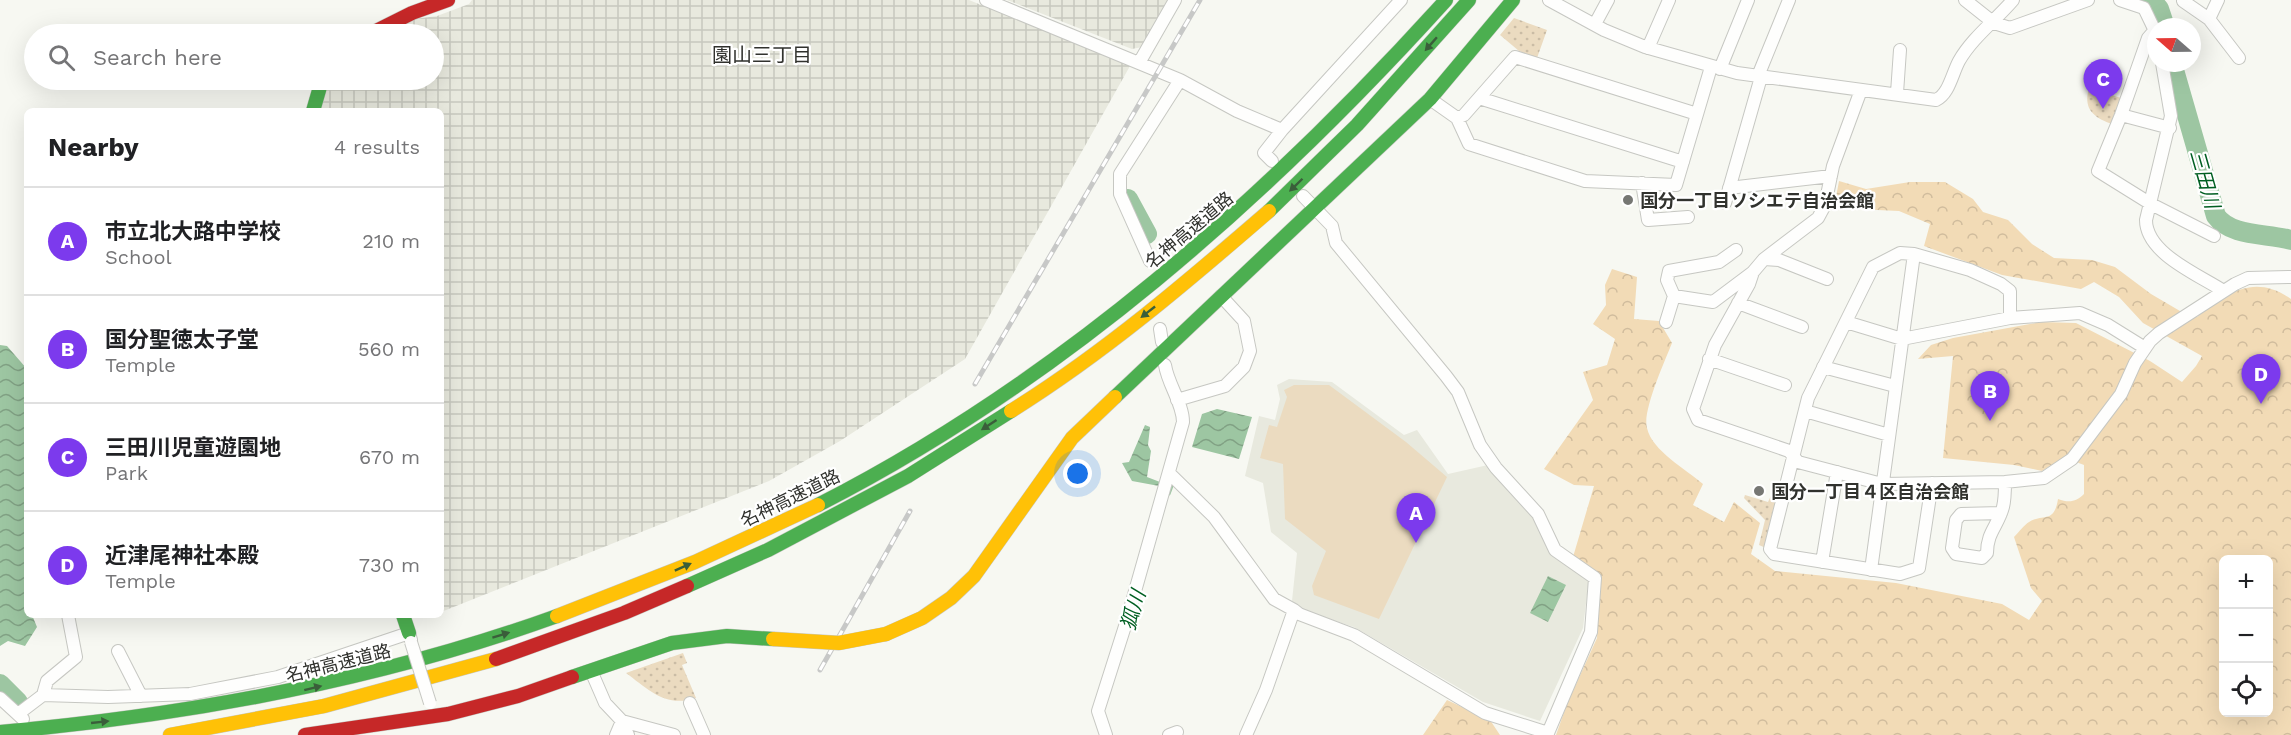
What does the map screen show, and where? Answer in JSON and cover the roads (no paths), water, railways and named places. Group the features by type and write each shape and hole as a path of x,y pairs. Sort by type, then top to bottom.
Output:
{"main road":[{"path":"390,24 448,0"},
{"name":"名神高速道路","path":"0,732 198,711 286,694 403,665 512,632 650,581 748,538 858,484 1011,390 1166,275 1296,159 1380,75 1446,0"},
{"name":"名神高速道路","path":"170,735 290,714 409,685 523,650 604,621 688,586 779,545 867,500 1015,408 1097,352 1182,286 1283,198 1356,128 1469,0"},
{"path":"305,735 343,732 432,710 518,696 592,673 672,643 727,636 839,643 886,634 933,612 972,582 998,549 1039,480 1072,438 1430,99 1478,45 1513,0"},
{"path":"314,108 319,90"},
{"path":"404,618 410,638"}],"street":[{"path":"986,0 1180,80 1237,111 1282,130"},
{"path":"1138,63 1175,0"},
{"path":"1272,161 1264,153 1282,130 1401,0"},
{"path":"1549,0 1648,48 1715,68 1936,100 1942,97 1960,60 1973,42 1994,23 2013,0"},
{"path":"1595,24 1608,0"},
{"path":"1648,48 1669,0"},
{"path":"1430,99 1456,118 1469,144 1585,181 1676,185 1697,114 1715,68 1748,0"},
{"path":"1725,203 1760,76 1789,0"},
{"path":"1965,0 1994,23 2010,28 2088,0"},
{"path":"2120,0 2144,8 2149,18"},
{"path":"2209,19 2218,0"},
{"path":"2183,1 2209,19 2239,58"},
{"path":"2147,41 2098,171 2151,204 2214,236"},
{"path":"1897,93 1900,50"},
{"path":"1456,118 1464,116 1515,57 1697,114"},
{"path":"2164,72 2171,106 2169,128 2146,232 2152,243 2222,290"},
{"path":"1150,261 1120,194 1118,184 1120,174 1180,80"},
{"path":"1674,296 1713,302 1818,218 1825,205 1831,176 1861,90"},
{"path":"1479,98 1683,162"},
{"path":"2121,115 2169,128"},
{"path":"1729,188 1831,176"},
{"path":"1642,183 1648,220 1688,217"},
{"path":"1169,473 1214,517 1274,599 1299,614 1354,635 1485,713 1548,733 1591,632 1595,578 1555,550 1538,514 1496,468 1480,445 1458,392 1336,243 1332,226 1303,196"},
{"path":"1666,322 1674,296 1668,280 1669,271 1719,262 1736,250"},
{"path":"1932,483 1919,568 1900,574 1774,554 1770,549 1805,411 1823,368 1873,267 1900,253 1914,254 1970,270 2001,284 2010,291 2010,318"},
{"path":"1871,570 1914,254"},
{"path":"1764,259 1779,260 1827,279"},
{"path":"1753,272 1709,359 1693,409 1698,420 1789,452 1798,462 1882,484 2005,482 2043,478 2072,459 2121,394 2132,368 2145,348 2159,333 2222,290 2248,278 2291,277"},
{"path":"1177,400 1225,386 1245,367 1250,351 1244,321 1221,296"},
{"path":"1738,303 1802,327"},
{"path":"1846,322 1902,339 2010,318 2080,313 2108,325 2145,348"},
{"path":"1160,329 1162,342"},
{"path":"1709,359 1785,385"},
{"path":"1106,735 1098,711 1183,422 1183,410 1168,382 1165,365"},
{"path":"1823,368 1895,386"},
{"path":"1805,411 1889,435"},
{"path":"1822,562 1837,472"},
{"path":"2001,513 1961,514 1956,520 1952,548 1956,554 1982,558 1987,553 1987,538 2001,513 2005,482"},
{"path":"1246,735 1266,690 1294,610"},
{"path":"0,698 20,717 43,695 47,681 76,657 69,618"},
{"path":"43,695 190,694 278,677 410,638 432,710"},
{"path":"118,651 141,696"},
{"path":"592,673 605,703 622,721 628,735"},
{"path":"690,703 704,735"},
{"path":"616,735 622,721"},
{"path":"622,721 674,735"}],"water":[{"path":"0,345 7,346 24,366 24,618 33,618 37,627 25,646 8,641 0,646"},
{"path":"1217,409 1252,417 1239,459 1192,447 1202,414"},
{"path":"1145,425 1150,427 1148,445 1151,451 1147,477 1160,482 1159,486 1132,481 1122,463 1129,462"},
{"path":"1548,576 1566,585 1548,622 1530,613"}],"waterway":[{"name":"三田川","path":"2152,0 2162,18"},
{"name":"三田川","path":"2175,72 2216,216 2223,223 2240,231 2291,240"},
{"name":"狐川","path":"1128,199 1147,234"},
{"name":"狐川","path":"1169,494 1172,486"},
{"path":"0,684 18,702"}],"railway":[{"path":"975,384 1200,0"},
{"path":"820,670 910,511"}],"place":[{"name":"三田川児童遊園地","path":"2103,109"},
{"name":"国分一丁目ソシエテ自治会館","path":"1628,200"},
{"name":"近津尾神社本殿","path":"2261,404"},
{"name":"国分聖徳太子堂","path":"1990,421"},
{"name":"国分一丁目４区自治会館","path":"1759,491"},
{"name":"市立北大路中学校","path":"1416,543"}],"district":[{"name":"園山三丁目","path":"762,55"}]}
